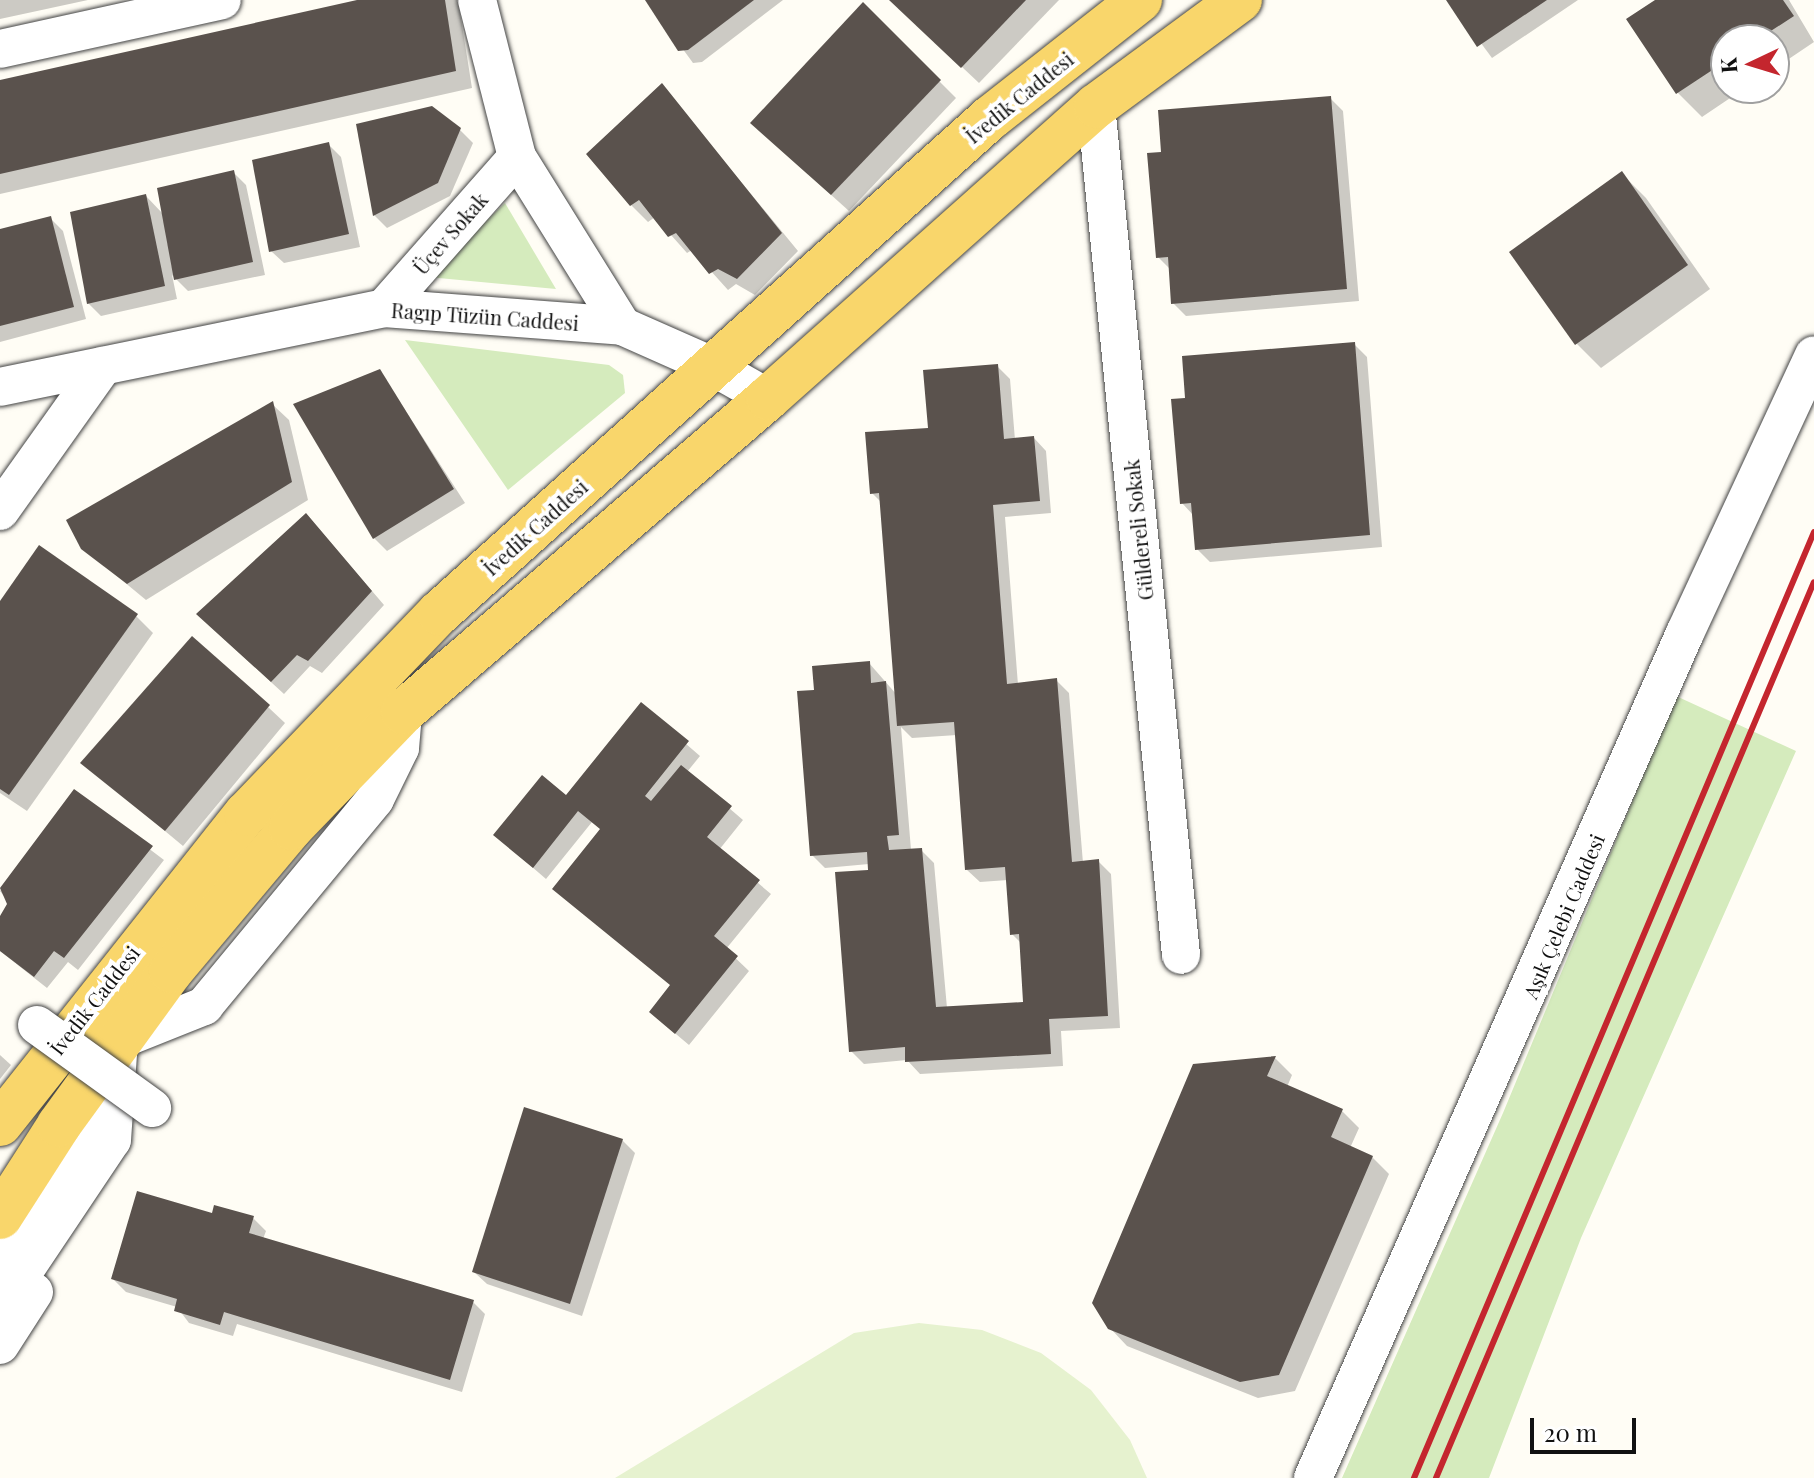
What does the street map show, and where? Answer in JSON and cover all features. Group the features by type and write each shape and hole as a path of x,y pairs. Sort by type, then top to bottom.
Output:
{"main road":[{"name":"İvedik Caddesi","path":"0,1124 152,927 336,717 439,613 710,365 990,118 1140,0"},
{"path":"0,1217 119,1040 291,828 403,712 768,398 1096,106 1240,0"}],"street":[{"path":"0,49 222,0"},
{"path":"477,0 517,157 622,326"},
{"name":"Güldereli Sokak","path":"1096,106 1181,955"},
{"name":"Üçev Sokak","path":"384,308 517,157"},
{"name":"Ragıp Tüzün Caddesi","path":"0,387 384,308 622,326 710,365 768,398"},
{"name":"Aşık Çelebi Caddesi","path":"1313,1478 1685,633 1814,355"},
{"path":"0,511 103,366"},
{"path":"37,1025 152,1108"},
{"path":"0,1345 92,1192 112,1140 119,1040"},
{"path":"0,1259 93,1119 92,1192 0,1307"}],"green space":[{"path":"505,203 556,289 428,277"},
{"path":"405,340 609,365 623,375 625,393 508,490"},
{"path":"1676,696 1796,751 1581,1238 1489,1478 1342,1478 1503,1113"},
{"path":"919,1323 982,1330 1041,1353 1091,1390 1130,1440 1147,1478 615,1478 854,1333"}],"building":[{"path":"357,0 445,0 456,71 0,174 0,80"},
{"path":"645,0 754,0 688,50 678,51"},
{"path":"889,0 1026,0 961,68"},
{"path":"1446,0 1547,0 1477,47"},
{"path":"1655,0 1783,0 1794,16 1782,24 1710,24 1710,72 1676,94 1626,19"},
{"path":"863,2 941,80 831,195 750,123"},
{"path":"662,83 782,233 737,279 718,269 709,274 676,233 668,237 639,200 630,206 586,154"},
{"path":"1331,96 1347,289 1171,304 1168,257 1156,258 1147,153 1161,152 1158,110"},
{"path":"432,106 461,128 438,183 373,216 356,124"},
{"path":"329,142 349,234 269,252 252,160"},
{"path":"234,170 253,262 174,280 157,188"},
{"path":"1622,171 1688,265 1575,345 1509,252"},
{"path":"146,194 165,286 87,304 70,212"},
{"path":"51,216 74,307 0,326 0,229"},
{"path":"1355,342 1370,535 1195,550 1191,503 1180,504 1171,399 1185,398 1182,356"},
{"path":"998,364 1004,439 1034,436 1040,501 993,505 1007,684 1057,678 1072,862 1099,859 1108,1016 1049,1019 1051,1054 905,1062 905,1047 849,1052 835,872 868,870 867,852 810,856 797,691 814,690 812,666 870,661 871,683 886,681 899,835 887,836 889,850 922,848 936,1007 1023,1002 1019,934 1010,935 1005,867 965,870 954,722 897,726 879,493 870,494 865,432 928,428 923,370"},
{"path":"380,369 454,489 373,539 293,404"},
{"path":"273,401 292,482 127,584 81,549 66,520"},
{"path":"306,513 372,591 308,661 297,655 271,682 196,614"},
{"path":"39,545 138,614 9,795 0,789 0,601"},
{"path":"192,636 270,705 165,831 80,763"},
{"path":"641,702 689,741 645,796 651,801 681,765 732,806 707,837 760,880 714,936 738,956 675,1034 649,1012 670,985 552,889 600,829 578,811 533,868 493,835 542,775 566,795"},
{"path":"74,789 153,846 64,958 54,951 34,977 0,951 0,916 7,904 0,888"},
{"path":"1276,1056 1267,1076 1343,1109 1331,1137 1373,1156 1279,1375 1240,1382 1108,1329 1092,1303 1193,1064"},
{"path":"524,1107 623,1139 570,1304 472,1272"},
{"path":"137,1191 212,1213 214,1205 254,1216 249,1233 474,1300 450,1380 224,1312 220,1325 174,1311 177,1299 111,1279"}],"railway":[{"path":"1414,1478 1814,532"},
{"path":"1436,1478 1814,582"}]}
